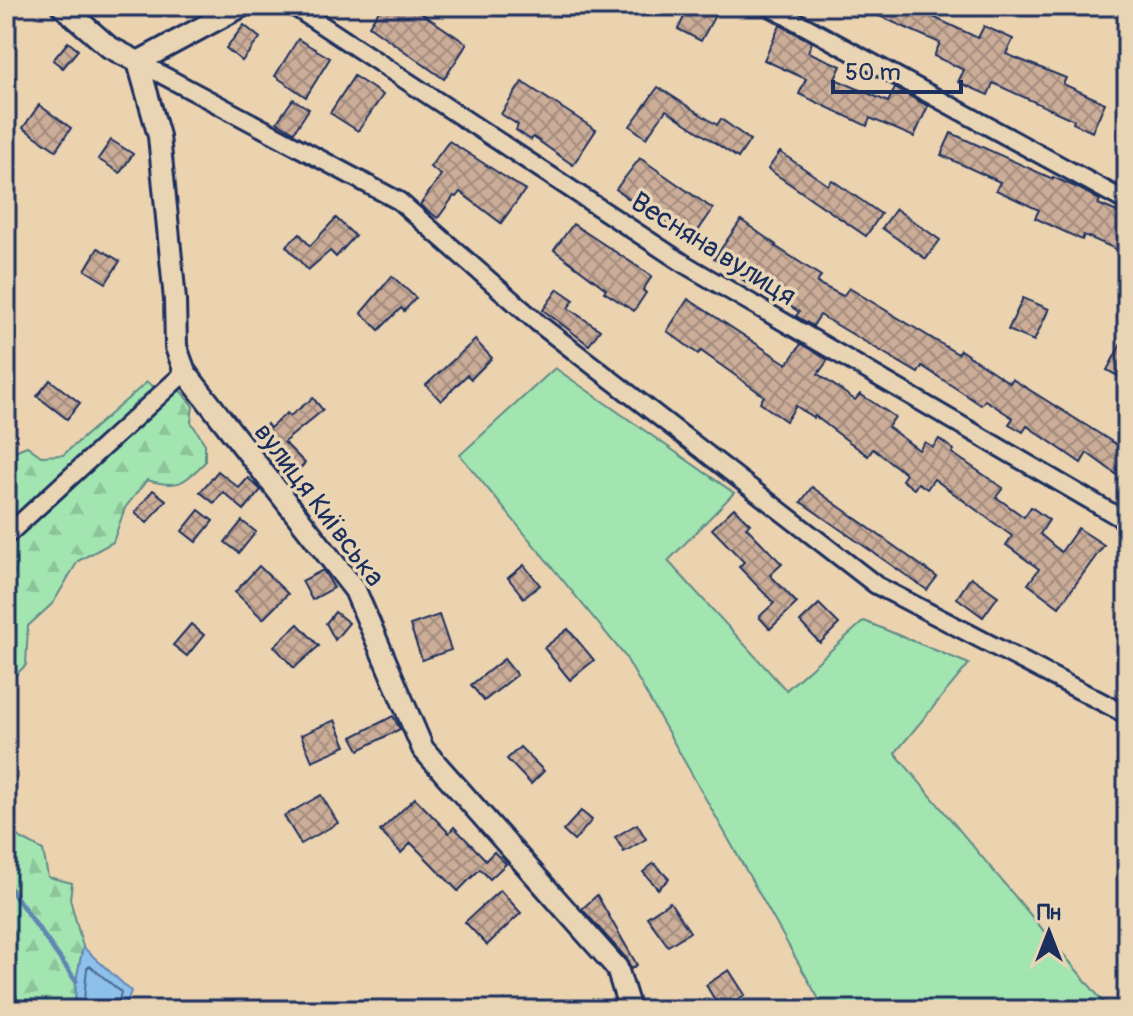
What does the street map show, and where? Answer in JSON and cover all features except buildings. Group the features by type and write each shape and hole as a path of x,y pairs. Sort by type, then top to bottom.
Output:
{"street":[{"path":"62,6 109,47 399,201 538,323 876,585 1059,683 1127,715"},
{"path":"138,62 242,6"},
{"name":"Весняна вулиця","path":"293,6 686,265 1119,517"},
{"path":"768,6 1127,202"},
{"name":"вулиця Київська","path":"138,62 159,136 175,300 176,347 185,372 355,590 423,749 617,968 630,1010"},
{"path":"6,536 185,372"}],"green space":[{"path":"555,368 734,493 668,561 786,690 864,621 969,664 895,753 1110,1010 825,1010 625,656 460,455"},
{"path":"147,382 159,390 180,390 193,406 191,422 205,444 205,462 179,483 147,480 125,508 113,542 78,561 53,603 28,626 26,665 6,684 6,476 12,475 12,452 27,446 41,456 63,455"},
{"path":"6,825 15,835 43,850 48,877 72,883 70,899 83,947 76,981 75,1010 20,1010 6,956"}],"water":[{"path":"83,947 131,991 124,1010 75,1010 76,981"}],"waterway":[{"path":"6,883 76,981"}]}
